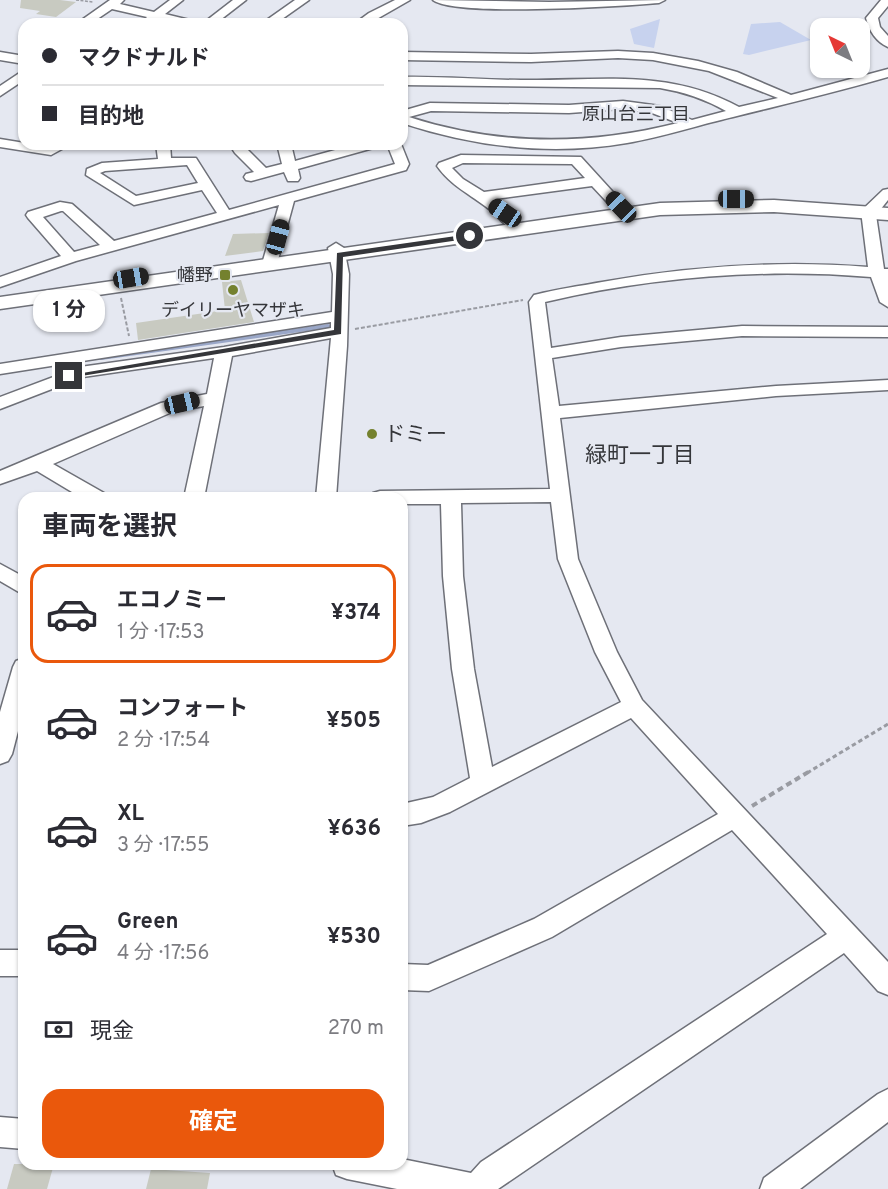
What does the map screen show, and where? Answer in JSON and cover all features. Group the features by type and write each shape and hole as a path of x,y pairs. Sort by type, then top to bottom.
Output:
{"main road":[{"path":"338,251 511,223 623,210 744,205 881,207"},
{"path":"0,303 623,210"},
{"path":"3,280 272,261"}],"street":[{"path":"153,18 177,0"},
{"path":"216,18 240,0"},
{"path":"284,0 300,1"},
{"path":"369,18 404,0"},
{"path":"440,0 543,6 659,0"},
{"path":"887,0 872,18 874,28 888,43"},
{"path":"276,18 300,1"},
{"path":"91,18 114,2 166,18"},
{"path":"408,56 430,54 517,58 629,55 657,57 682,60 730,73 790,99"},
{"path":"0,56 18,58"},
{"path":"0,71 18,61"},
{"path":"408,119 461,137 536,145 608,141 738,112 888,73"},
{"path":"0,92 18,78"},
{"path":"408,81 520,84 655,82 703,93 738,112"},
{"path":"408,115 430,107 569,109 623,105 655,109 690,123"},
{"path":"0,142 18,145"},
{"path":"123,166 125,150"},
{"path":"164,150 165,162"},
{"path":"240,150 257,175 349,150"},
{"path":"272,261 294,197 285,150"},
{"path":"3,280 71,258 401,167 396,150"},
{"path":"511,223 505,213 456,180 444,166 461,159 576,160 623,210"},
{"path":"207,185 134,201 93,175 92,172 102,167 191,161 207,185 226,216"},
{"path":"481,197 597,181"},
{"path":"71,258 33,215 60,206 67,207 111,247"},
{"path":"881,207 882,274 888,302"},
{"path":"326,492 338,324 340,274 338,251"},
{"path":"882,274 824,270 736,269 662,277 540,298 537,302 549,413 571,570 606,652 634,706 888,982"},
{"path":"0,369 132,348 338,324"},
{"path":"0,403 80,372 224,352 338,324"},
{"path":"543,354 621,342 742,331 888,332"},
{"path":"195,492 224,352"},
{"path":"549,413 776,391 888,385"},
{"path":"0,478 167,406 215,398"},
{"path":"38,463 86,492"},
{"path":"408,498 560,495"},
{"path":"451,497 453,576 462,658 483,782"},
{"path":"0,571 18,583"},
{"path":"0,754 18,689"},
{"path":"408,814 441,805 634,706"},
{"path":"408,977 429,978 543,928 735,816"},
{"path":"378,1170 476,1189 492,1173 846,936"},
{"path":"0,963 18,963"},
{"path":"775,1189 888,1104"},
{"path":"0,1132 18,1134"}],"path":[{"path":"118,287 132,348"},
{"path":"338,324 540,298"},
{"path":"735,816 888,724"}],"shaded area":[{"path":"660,19 654,48 634,44 630,29"},
{"path":"780,22 810,40 749,55 743,54 751,24"}],"building":[{"path":"21,0 76,2 56,17 36,14 40,11 20,8"},
{"path":"269,233 263,251 225,256 233,234"},
{"path":"241,280 254,322 138,340 136,323 225,310 222,282"},
{"path":"14,1164 18,1164 18,1170 52,1170 47,1189 7,1189"},
{"path":"151,1170 210,1173 207,1189 146,1189"}],"waterway":[{"path":"101,358 328,326"}],"place":[{"name":"幡野","path":"225,275"},
{"name":"デイリーヤマザキ","path":"233,290"},
{"name":"ドミー","path":"372,434"}],"district":[{"name":"原山台三丁目","path":"636,114"},
{"name":"緑町一丁目","path":"640,454"}],"route":[{"path":"69,376 80,372 224,352 338,332 339,255 470,236"}]}
